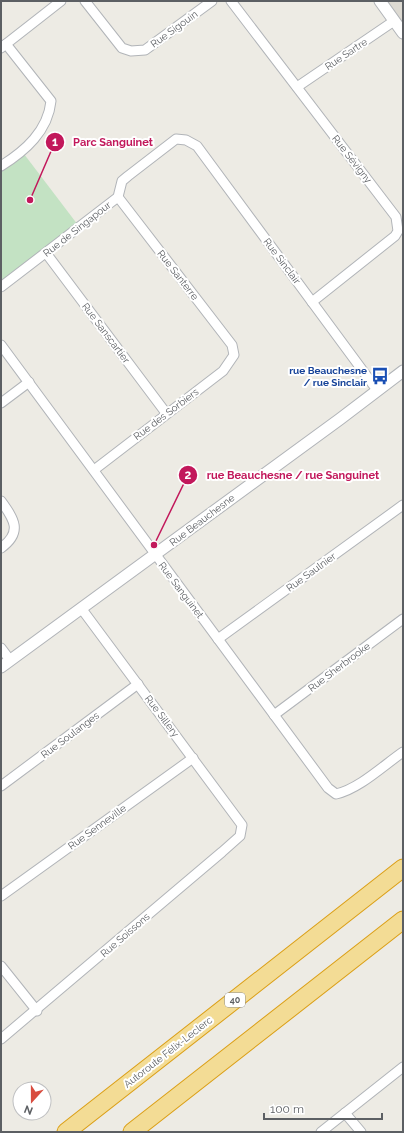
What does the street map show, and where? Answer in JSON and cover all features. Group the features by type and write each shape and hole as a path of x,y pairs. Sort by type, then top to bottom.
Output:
{"highway":[{"name":"Autoroute Félix-Leclerc","path":"66,1132 403,868"},
{"path":"132,1132 403,920"}],"street":[{"path":"1,166 27,147 40,133 50,111 51,101 4,46 61,1"},
{"name":"Rue Sigouin","path":"85,1 122,48 131,51 145,50 212,1"},
{"name":"Rue Sévigny","path":"231,1 396,217 398,231 395,236 312,302"},
{"path":"380,1 403,33"},
{"name":"Rue Sartre","path":"297,88 394,21"},
{"name":"Rue de Singapour","path":"1,287 118,198 122,181 128,176 176,139 182,139"},
{"name":"Rue Sinclair","path":"182,139 196,146 377,390"},
{"name":"Rue Santerre","path":"118,198 232,345 234,355"},
{"name":"Rue Sanscartier","path":"46,253 166,413"},
{"name":"Rue Sanguinet","path":"1,345 328,788 336,794 353,787 403,752"},
{"name":"Rue des Sorbiers","path":"94,470 166,413 223,371 234,355"},
{"name":"Rue Beauchesne","path":"1,667 403,371"},
{"path":"1,403 29,382"},
{"path":"1,501 14,521 14,531 8,542 1,548"},
{"name":"Rue Saulnier","path":"218,639 403,505"},
{"name":"Rue Sillery","path":"81,608 194,758 242,825"},
{"name":"Rue Sherbrooke","path":"274,715 403,619"},
{"path":"1,648 10,660"},
{"name":"Rue Soulanges","path":"1,786 138,684"},
{"name":"Rue Senneville","path":"1,896 194,758"},
{"name":"Rue Soissons","path":"1,1040 240,836 242,825"},
{"path":"1,966 36,1011"},
{"path":"321,1132 403,1067"},
{"path":"345,1113 361,1132"}],"shaded area":[{"path":"380,1 403,1 403,33"}],"green space":[{"path":"24,154 81,229 1,291 1,171"}],"place":[{"name":"Parc Sanguinet","path":"30,200"},
{"name":"rue Beauchesne / rue Sinclair","path":"380,376"},
{"name":"rue Beauchesne / rue Sanguinet","path":"154,545"}]}
